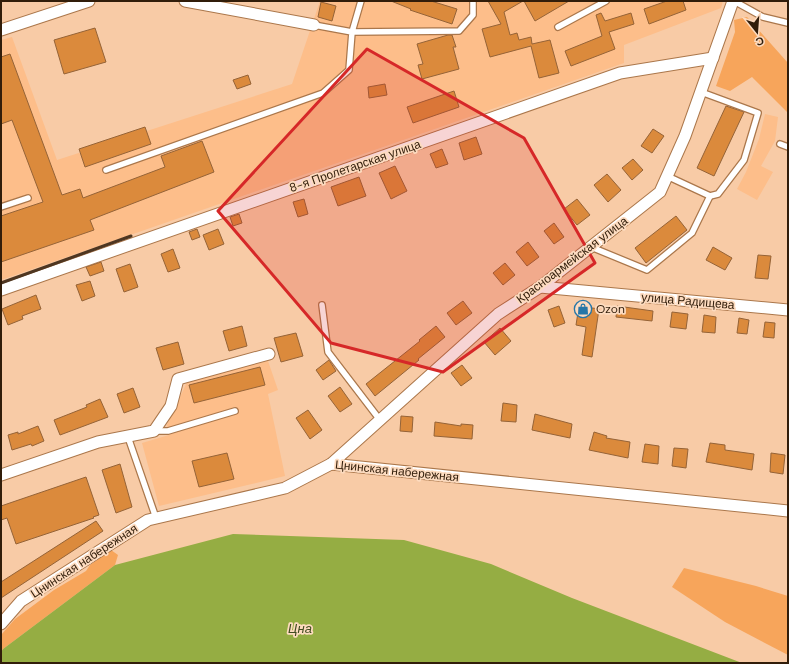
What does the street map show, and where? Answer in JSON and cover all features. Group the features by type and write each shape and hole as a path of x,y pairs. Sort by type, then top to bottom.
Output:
{"street":[{"path":"1,30 89,1"},
{"path":"186,1 314,26"},
{"name":"Красноармейская улица","path":"331,464 498,314 540,287 660,192 685,136 733,1"},
{"name":"8-я Пролетарская улица","path":"1,290 620,73 713,58"},
{"name":"улица Радищева","path":"540,287 788,310"},
{"path":"1,474 98,442 154,431 171,406 178,379 269,354"},
{"name":"Цнинская набережная","path":"1,624 21,601 148,520 285,488 331,464 788,511"}],"lane":[{"path":"106,170 323,93 349,70 352,32 361,1"},
{"path":"314,26 352,32 459,31 473,14 473,1"},
{"path":"558,27 606,1"},
{"path":"733,1 763,17 788,23"},
{"path":"667,176 710,196 718,194 744,160 758,113 701,92"},
{"path":"780,144 788,147"},
{"path":"591,247 647,270 692,233 710,196"},
{"path":"1,207 28,198"},
{"path":"322,305 328,352 380,420"},
{"path":"154,431 168,431 235,411"},
{"path":"128,437 156,518"}],"highlighted area":[{"path":"367,49 524,138 595,263 443,372 331,343 218,211"}],"shaded area":[{"path":"320,1 723,1 721,8 624,45 624,63 1,280 1,40 12,37 57,160 292,84"},
{"path":"747,17 788,63 788,113 752,77 730,91 716,86 735,32 734,20"},
{"path":"765,114 778,117 775,141 761,166 773,172 757,200 737,189 746,172 759,139"},
{"path":"268,361 278,390 268,394 285,476 159,506 142,443 169,435 167,425 187,382"},
{"path":"111,550 118,555 115,565 1,652 1,635 15,619 54,590 86,571 90,565"},
{"path":"684,568 756,586 788,596 788,655 725,622 672,587"}],"water":[{"name":"Цна","path":"233,534 404,540 491,564 572,598 742,663 1,663 1,652 3,649 115,565"}],"building":[{"path":"391,1 431,1 457,9 452,24 410,10 411,9"},
{"path":"488,1 523,1 504,12 510,35 517,33 519,40 531,37 532,44 550,40 559,73 539,78 531,46 490,57 482,29 501,24"},
{"path":"524,1 569,1 535,21"},
{"path":"667,1 683,1 686,10 649,24 644,9"},
{"path":"321,2 336,6 332,21 318,17"},
{"path":"601,13 605,21 631,13 634,24 609,32 615,49 571,66 565,51 602,36 596,15"},
{"path":"95,28 106,62 64,74 54,40"},
{"path":"452,35 456,47 453,47 459,69 422,79 418,65 423,64 417,44"},
{"path":"10,54 62,195 80,189 83,198 165,167 161,156 202,141 214,172 90,220 94,230 1,262 1,216 43,202 12,120 1,124 1,57"},
{"path":"248,75 251,84 237,89 233,80"},
{"path":"385,84 387,95 369,98 368,87"},
{"path":"454,91 459,107 413,123 407,107"},
{"path":"726,106 744,112 714,176 697,168"},
{"path":"145,127 151,144 85,167 79,149"},
{"path":"653,129 664,136 652,153 641,146"},
{"path":"476,137 482,154 464,160 459,143"},
{"path":"442,149 448,164 436,168 430,154"},
{"path":"633,159 643,170 632,180 622,168"},
{"path":"395,166 407,191 391,199 379,173"},
{"path":"607,174 621,190 608,202 594,185"},
{"path":"359,177 366,196 338,206 331,187"},
{"path":"304,199 308,214 298,217 293,202"},
{"path":"577,199 590,215 577,225 564,209"},
{"path":"239,214 242,223 233,226 230,217"},
{"path":"676,216 687,230 646,263 635,248"},
{"path":"554,223 564,237 554,244 544,231"},
{"path":"197,229 200,237 192,240 189,232"},
{"path":"218,229 224,244 209,250 203,235"},
{"path":"528,242 539,257 527,266 516,252"},
{"path":"713,247 732,258 725,270 706,260"},
{"path":"173,249 180,268 168,272 161,254"},
{"path":"758,255 771,256 768,279 755,278"},
{"path":"101,262 104,271 90,276 86,267"},
{"path":"505,263 515,275 503,285 493,273"},
{"path":"130,264 138,287 124,292 116,269"},
{"path":"90,281 95,296 82,301 76,285"},
{"path":"36,295 41,309 22,316 23,319 8,325 2,309"},
{"path":"463,301 472,313 456,325 447,313"},
{"path":"559,306 565,323 554,327 548,310"},
{"path":"579,306 599,309 592,357 582,355 586,327 576,325"},
{"path":"617,306 653,311 652,321 616,317"},
{"path":"672,312 688,314 686,329 670,327"},
{"path":"704,315 716,317 715,333 702,332"},
{"path":"739,318 749,320 747,334 737,333"},
{"path":"765,322 775,323 774,338 763,337"},
{"path":"242,326 247,346 229,351 223,331"},
{"path":"436,326 445,337 375,396 366,384 420,341 419,340"},
{"path":"500,328 511,341 495,355 484,342"},
{"path":"296,333 303,356 281,362 274,338"},
{"path":"178,342 184,364 163,370 156,348"},
{"path":"329,360 336,371 323,380 316,370"},
{"path":"462,365 472,378 461,386 451,373"},
{"path":"260,367 265,385 194,403 189,385"},
{"path":"340,387 352,404 340,412 328,396"},
{"path":"133,388 140,407 124,413 117,394"},
{"path":"100,399 108,417 60,435 54,420 87,407 86,405"},
{"path":"503,403 517,405 516,422 501,421"},
{"path":"308,410 322,430 310,439 296,418"},
{"path":"535,414 572,424 570,438 532,430"},
{"path":"401,416 413,417 412,432 400,431"},
{"path":"435,422 461,426 461,424 473,425 472,439 434,436"},
{"path":"38,426 44,441 32,446 31,444 12,450 8,435 18,432 18,434"},
{"path":"594,432 607,436 606,438 630,442 628,458 589,450"},
{"path":"710,443 725,445 725,450 754,454 752,470 706,462"},
{"path":"645,444 659,446 658,464 642,462"},
{"path":"674,448 688,449 686,468 672,466"},
{"path":"227,453 234,479 199,487 192,461"},
{"path":"771,453 785,455 783,474 770,472"},
{"path":"120,464 132,507 116,513 102,470"},
{"path":"86,477 99,515 16,544 7,518 1,520 1,506"},
{"path":"96,521 103,531 1,598 1,582"}],"railway":[{"path":"1,283 131,236"}],"place":[{"name":"Ozon","path":"583,309"}]}
